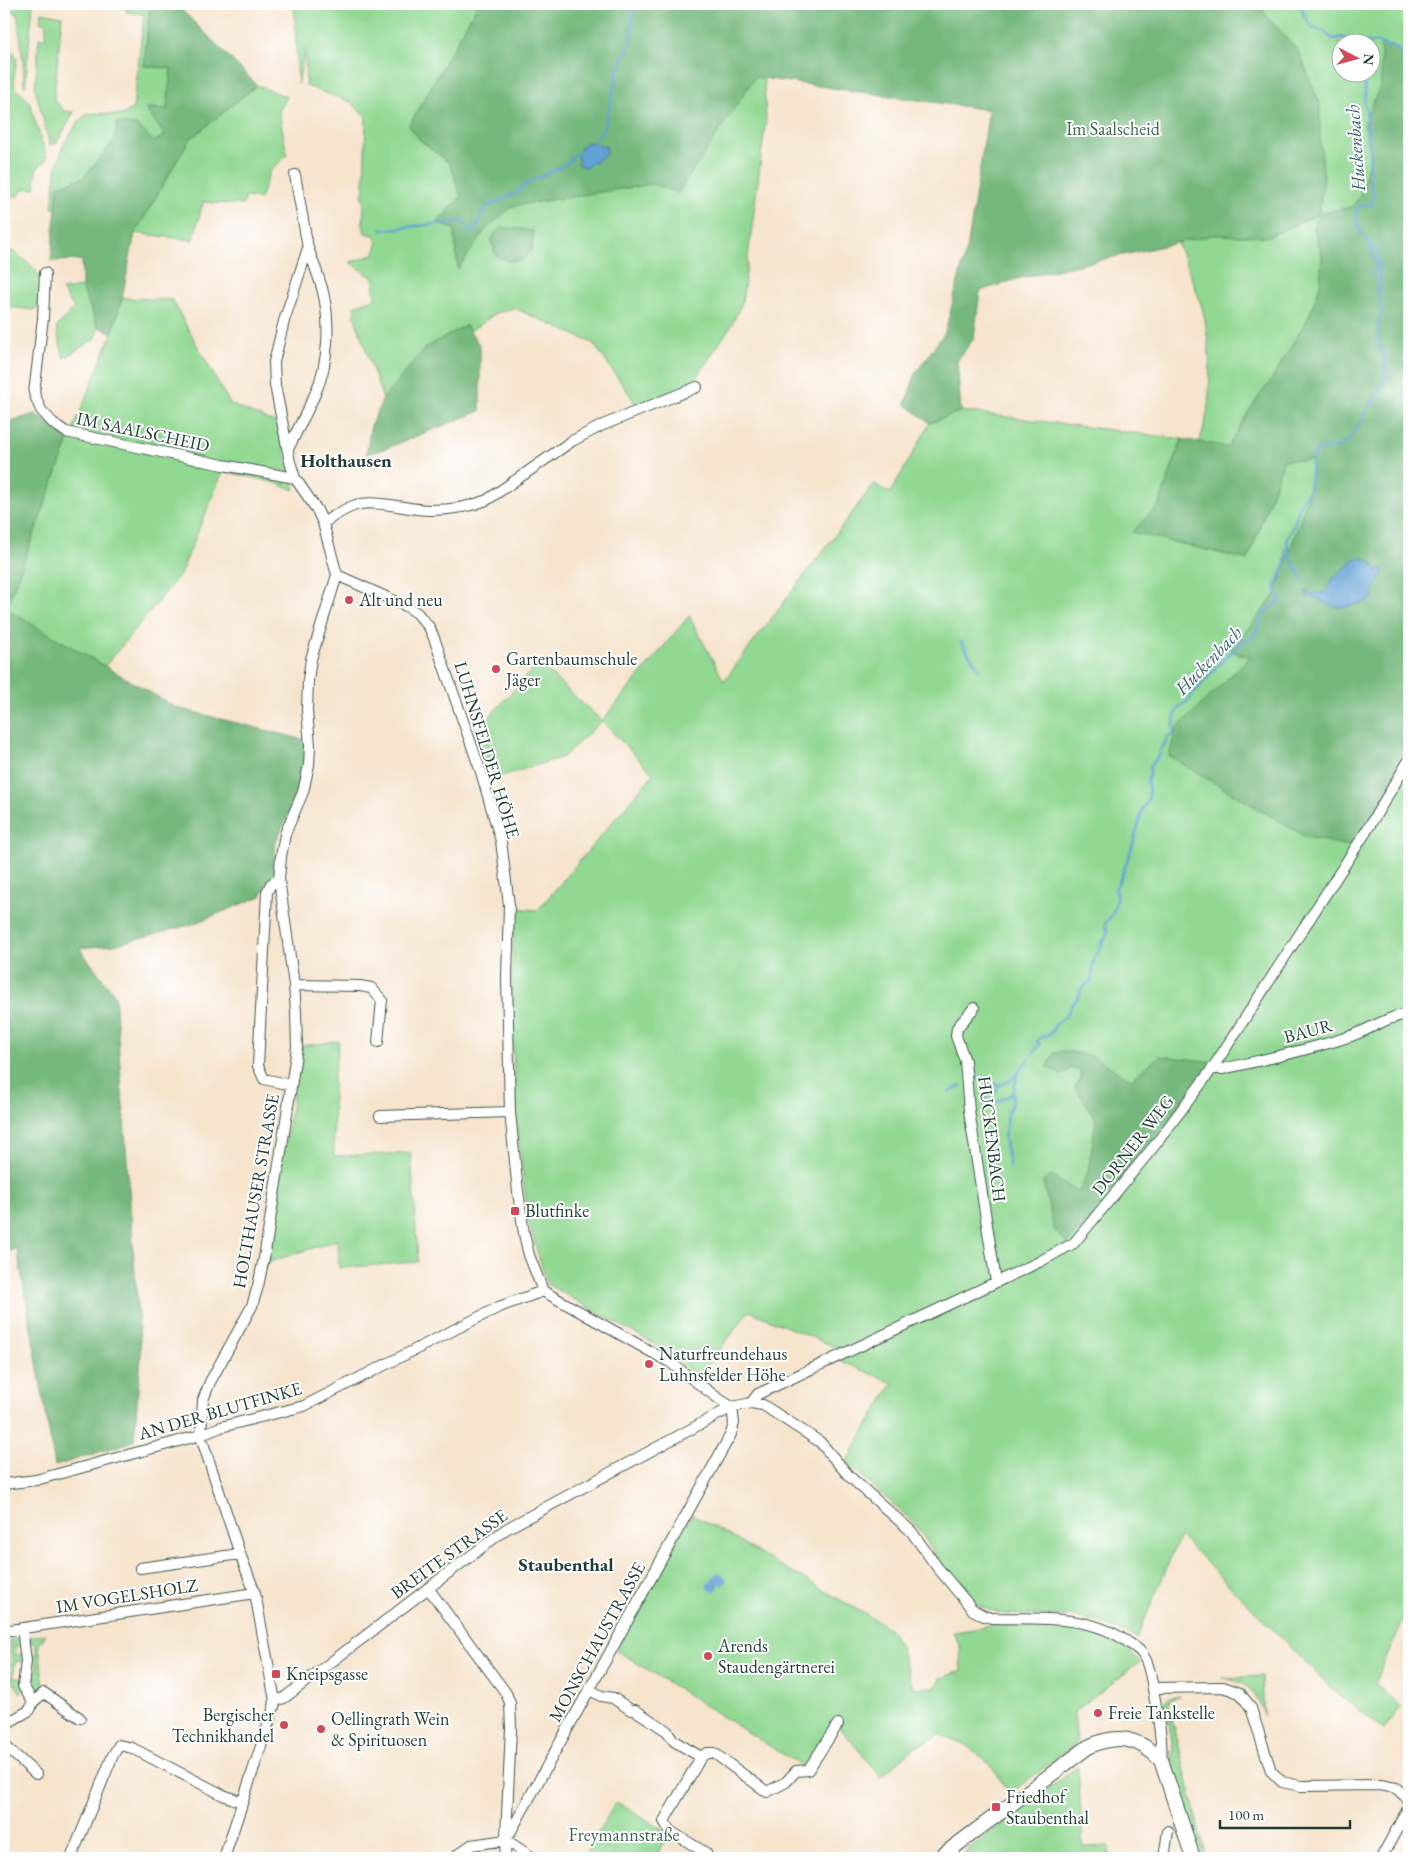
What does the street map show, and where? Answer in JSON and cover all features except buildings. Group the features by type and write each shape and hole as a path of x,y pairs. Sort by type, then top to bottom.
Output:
{"main road":[{"path":"939,1858 1075,1756 1098,1742 1115,1738 1140,1743 1161,1760 1193,1858"}],"street":[{"path":"288,449 316,392 323,368 327,335 326,305 308,248 295,175"},
{"path":"308,248 284,321 274,362 275,385 295,478 317,510 337,575"},
{"name":"IM SAALSCHEID","path":"45,273 34,393 40,410 53,423 66,432 223,466 295,478"},
{"path":"322,523 354,505 371,503 430,510 450,509 487,500 572,442 603,425 697,387"},
{"name":"HOLTHAUSER STRASSE","path":"274,1704 255,1593 240,1554 201,1434 203,1400 210,1382 252,1306 264,1258 297,1047 294,985 280,879 281,857 285,834 303,792 309,765 310,746 307,710 311,659 337,575"},
{"name":"LUHNSFELDER HÖHE","path":"337,575 406,606 417,613 429,626 481,772 501,841 509,905 507,979 510,1112 524,1234 529,1255 543,1291"},
{"name":"DORNER WEG","path":"750,1403 758,1394 1066,1249 1074,1243 1155,1145 1212,1069 1364,835 1409,760"},
{"name":"HOLTHAUSER STRASSE","path":"280,879 271,884 267,892 258,1066 264,1079 291,1085"},
{"path":"294,985 360,986 371,988 382,1000 378,1042"},
{"name":"HUCKENBACH","path":"974,1008 958,1028 956,1036 965,1061 969,1111 996,1282"},
{"name":"BAUR","path":"1212,1069 1223,1069 1329,1042 1353,1035 1392,1018 1409,1014"},
{"path":"380,1116 510,1112"},
{"path":"543,1291 671,1363 732,1407"},
{"name":"AN DER BLUTFINKE","path":"4,1484 36,1480 221,1427 304,1406 499,1307 543,1291"},
{"path":"750,1403 762,1405 820,1442 849,1476 912,1532 937,1567 973,1610 992,1618 1088,1624 1122,1637 1140,1650 1144,1656 1153,1688 1162,1746 1161,1760"},
{"name":"BREITE STRASSE","path":"274,1704 506,1529 732,1407 750,1403"},
{"name":"MONSCHAUSTRASSE","path":"506,1840 731,1434 734,1423 732,1407"},
{"path":"140,1568 240,1554"},
{"path":"428,1588 506,1693 510,1702 511,1729 505,1858"},
{"name":"IM VOGELSHOLZ","path":"4,1631 255,1593"},
{"path":"22,1628 26,1661 23,1686 33,1702"},
{"path":"1153,1688 1223,1687 1240,1693 1251,1708 1271,1771 1282,1782 1300,1786 1380,1785 1396,1788 1409,1800"},
{"path":"590,1690 601,1696 613,1698 630,1710 641,1714 667,1731 674,1741 701,1758"},
{"path":"4,1724 30,1710 33,1702 44,1693 80,1718"},
{"path":"224,1858 274,1704"},
{"path":"706,1853 670,1831 664,1822 701,1758 707,1753 714,1753 766,1792 786,1782 796,1771 808,1770 838,1724"},
{"path":"4,1745 36,1774"},
{"path":"71,1858 113,1755 120,1745 132,1748 223,1795 242,1802"},
{"path":"1381,1858 1409,1807"},
{"path":"1164,1858 1168,1831"},
{"path":"453,1858 471,1845 506,1840 533,1858"}],"green space":[{"path":"4,4 33,4 25,87 17,12 4,14"},
{"path":"127,4 150,4 144,66 172,68 167,109 145,108 165,135 154,142 137,125 117,124 115,140 83,178 58,186 56,208 52,208 57,165 64,144 79,121 87,114 122,115 133,108 144,14 126,12"},
{"path":"150,4 176,4 257,85 189,140 135,233 122,298 112,333 98,327 82,287 82,260 51,261 58,186 83,178 115,140 117,123 137,125 154,142 165,135 145,108 167,109 171,68 144,66"},
{"path":"294,4 478,4 409,126 763,68 766,119 742,303 732,324 692,384 637,405 593,343 514,308 496,313 433,357 383,399 354,315 356,314 354,306 375,299 373,278 350,262 373,255 378,243 374,235 365,233 363,225 364,201 362,197 364,188 366,117 351,102 306,86 305,50 298,84"},
{"name":"Im Saalscheid","path":"478,4 1259,4 1264,13 1299,52 1320,105 1320,140 1324,178 1319,213 1352,207 1360,195 1371,154 1364,123 1381,84 1381,43 1409,55 1409,757 1353,847 1306,837 1169,756 1176,729 1250,657 1230,651 1275,595 1307,499 1313,460 1284,460 1248,560 1132,532 1159,505 1182,439 1228,447 1250,409 1272,379 1309,316 1320,286 1322,255 1314,228 1318,214 1268,237 1212,235 1020,278 980,291 974,338 957,361 961,411 930,423 905,404 916,373 945,332 968,243 989,110 755,77 678,193 652,184 513,206 486,229 458,269 454,229 437,223 461,197 450,164 420,140 409,126"},
{"path":"1086,4 1409,4 1409,450 1349,846 1353,847 1409,757 1409,1618 1403,1621 1375,1683 1401,1707 1384,1729 1336,1693 1180,1536 1137,1638 1096,1621 1067,1616 1003,1614 981,1607 973,1602 946,1570 915,1524 846,1462 893,1383 843,1362 840,1349 749,1311 699,1377 661,1348 547,1284 528,1220 516,1116 511,1016 514,908 538,910 653,774 602,721 689,616 724,681 874,484 890,493 930,423 961,411 1182,439 1159,505 1132,532 1141,534 1168,497 1192,459 1206,418 1210,368 1207,333 1201,304 1156,192"},
{"path":"42,12 62,16 54,99 64,111 74,112 56,144 50,145 35,88 39,38 46,38 46,23 40,22"},
{"path":"13,51 17,59 14,77 15,88 29,101 47,159 36,170 35,188 23,189 19,196 4,197 4,73 12,61"},
{"path":"257,85 287,97 279,111 287,155 270,171 260,199 246,197 243,205 203,202 193,240 135,233 189,140"},
{"path":"500,227 533,231 532,250 521,261 507,261 496,255 491,240"},
{"path":"4,245 29,263 38,276 41,284 40,294 38,307 33,310 4,306"},
{"path":"82,287 98,327 96,338 64,358 56,328 74,308 62,290"},
{"path":"122,298 172,300 230,404 278,424 295,490 272,482 223,471 180,575 105,666 5,609 70,437 112,333"},
{"path":"466,325 480,346 480,411 387,448 366,454 371,425 383,399 425,348"},
{"path":"35,414 70,437 6,609 177,708 305,740 308,752 303,781 275,844 275,874 266,884 261,896 193,924 113,945 79,948 115,995 141,1356 134,1441 55,1466 17,1248 4,1254 4,423"},
{"path":"538,663 602,721 563,757 489,780 473,735"},
{"path":"339,1041 333,1078 334,1156 411,1153 418,1262 339,1268 338,1240 266,1263 301,1046"},
{"path":"1065,1051 1091,1056 1131,1079 1160,1056 1215,1062 1067,1244 1054,1229 1043,1182 1051,1176 1079,1192 1088,1172 1096,1119 1075,1087 1081,1078 1080,1069 1072,1068 1061,1075 1047,1067 1054,1053"},
{"path":"692,1514 889,1628 899,1644 913,1688 935,1687 940,1678 961,1671 960,1647 953,1632 981,1628 990,1624 1070,1628 1090,1631 1108,1637 1125,1647 1140,1662 1074,1712 1077,1743 1009,1794 989,1764 973,1750 940,1735 914,1748 881,1777 837,1724 805,1768 616,1650"},
{"path":"46,1634 39,1645 44,1690 28,1686 24,1680 34,1681 37,1662 27,1660 27,1656 37,1655 35,1642 25,1643 24,1638"},
{"path":"22,1638 23,1645 15,1646 16,1655 26,1654 25,1662 16,1661 13,1676 23,1678 24,1689 21,1693 12,1680 10,1640"},
{"path":"1262,1676 1264,1715 1258,1700 1249,1689 1231,1679 1222,1678"},
{"path":"1180,1696 1170,1700 1169,1705 1206,1858 1203,1858 1177,1782 1172,1761 1173,1747 1168,1718 1163,1704 1167,1698"},
{"path":"1078,1766 1083,1847 1109,1846 1109,1858 963,1858 967,1850"},
{"name":"Freymannstraße","path":"616,1802 669,1833 655,1858 583,1858"}],"water":[{"path":"592,142 600,146 606,146 607,153 586,168 578,164 578,153 584,143"},
{"path":"1361,557 1372,562 1377,572 1379,568 1384,570 1374,590 1373,598 1346,607 1335,607 1317,599 1308,598 1305,590 1312,594 1324,593 1334,577 1357,558"}],"waterway":[{"path":"594,143 604,127 619,68 632,39 632,18 636,4"},
{"path":"1304,4 1302,12 1312,28 1323,31 1333,39 1345,38 1371,43 1376,42 1397,49 1409,57"},
{"name":"Huckenbach","path":"1033,1053 1040,1044 1037,1042 1039,1038 1053,1031 1055,1025 1065,1017 1078,998 1081,989 1091,981 1094,959 1108,931 1105,927 1106,922 1115,907 1115,889 1120,880 1143,809 1149,797 1147,782 1150,766 1160,754 1160,750 1168,736 1174,734 1177,710 1190,700 1190,696 1222,661 1242,642 1252,638 1267,611 1280,602 1275,587 1285,566 1286,549 1288,546 1287,539 1294,525 1300,505 1310,487 1312,458 1318,449 1336,448 1347,442 1374,400 1377,391 1384,384 1386,360 1378,344 1378,320 1382,313 1374,275 1376,265 1370,245 1362,234 1356,220 1357,208 1372,205 1374,195 1370,184 1369,144 1366,137 1369,131 1364,103 1364,82"},
{"path":"381,230 463,221 469,232 473,231 479,223 482,212 488,206 517,193 524,185 568,163 578,153"},
{"name":"Huckenbach","path":"1370,245 1378,251 1381,289 1379,291"},
{"path":"1288,547 1292,560 1302,579"},
{"path":"961,642 979,669"},
{"name":"Huckenbach","path":"974,1078 995,1084 1007,1082 1017,1075 1029,1058"},
{"path":"1010,1168 1004,1137 1007,1112 1012,1105 1018,1074"},
{"path":"986,1098 1001,1084"},
{"name":"Huckenbach","path":"949,1092 961,1086"},
{"path":"996,1102 1012,1094"},
{"path":"711,1586 713,1587 718,1577 722,1580"}],"place":[{"name":"Alt und neu","path":"349,600"},
{"name":"Gartenbaumschule Jäger","path":"496,669"},
{"name":"Blutfinke","path":"515,1211"},
{"name":"Naturfreundehaus Luhnsfelder Höhe","path":"649,1364"},
{"name":"Arends Staudengärtnerei","path":"708,1656"},
{"name":"Kneipsgasse","path":"276,1674"},
{"name":"Freie Tankstelle","path":"1098,1713"},
{"name":"Bergischer Technikhandel","path":"284,1725"},
{"name":"Oellingrath Wein & Spirituosen","path":"321,1729"},
{"name":"Friedhof Staubenthal","path":"996,1807"}],"district":[{"name":"Holthausen","path":"346,460"},
{"name":"Staubenthal","path":"566,1564"}]}
